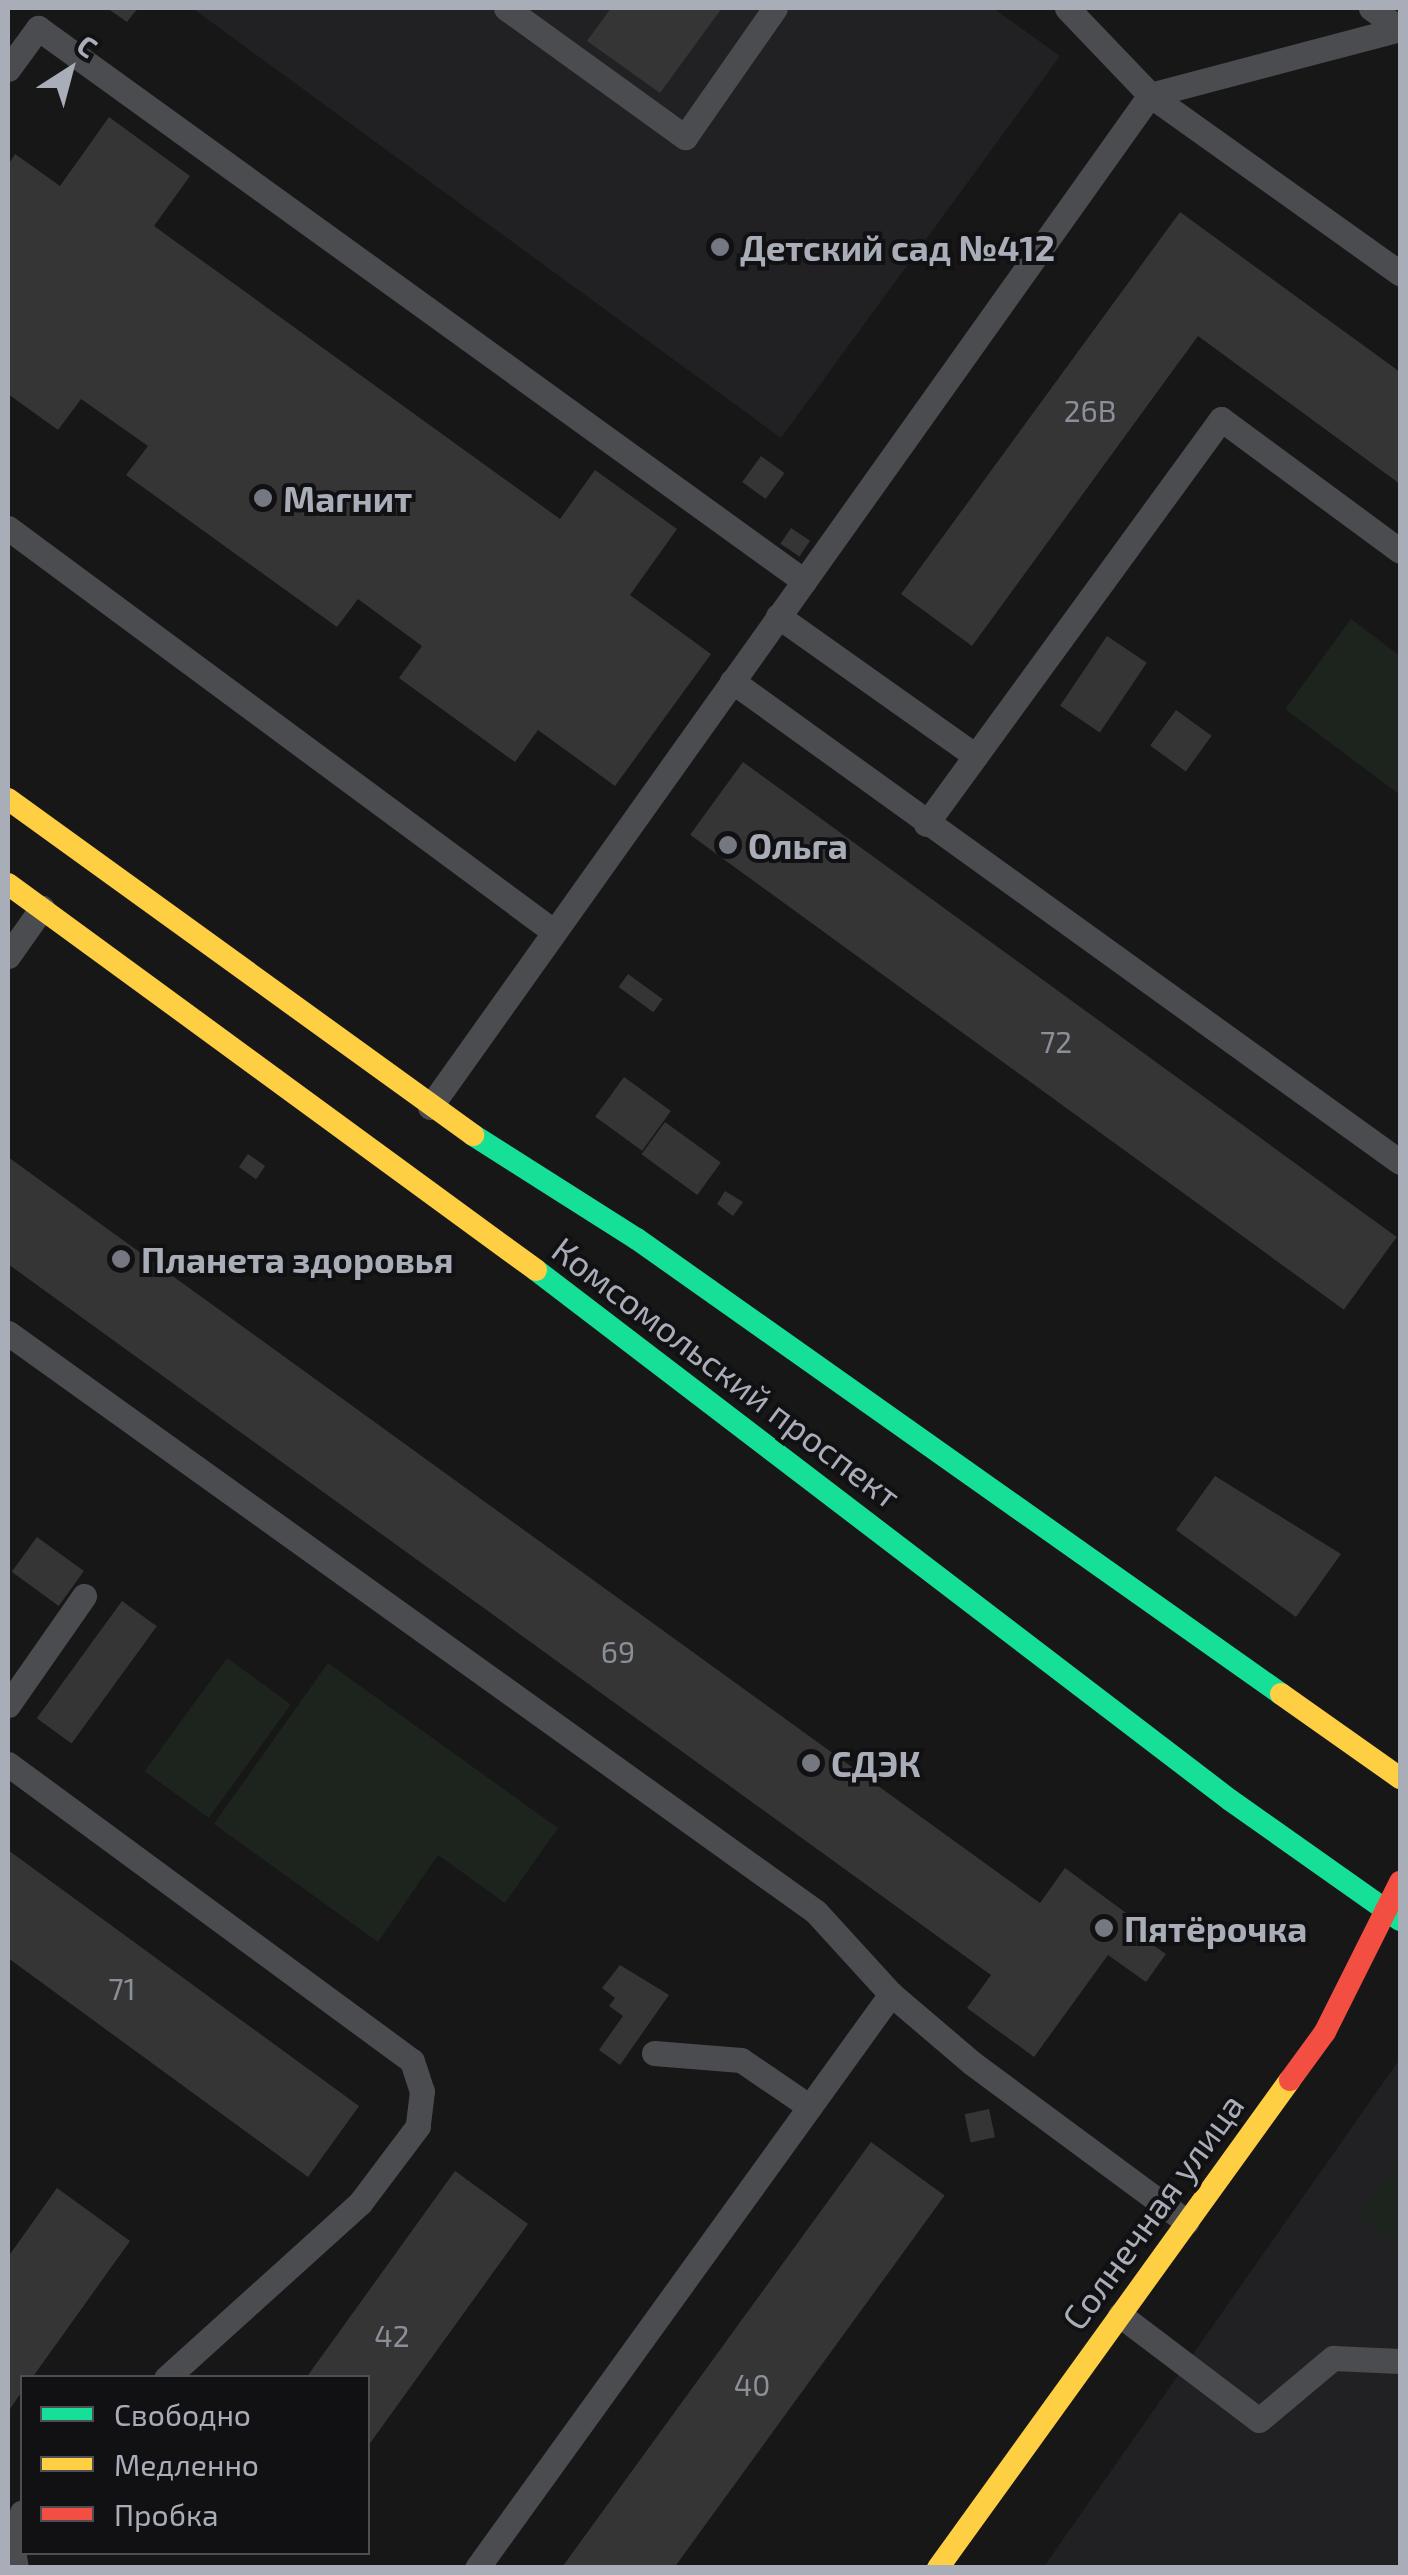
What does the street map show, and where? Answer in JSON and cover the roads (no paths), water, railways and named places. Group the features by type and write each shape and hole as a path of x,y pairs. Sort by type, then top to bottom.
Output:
{"main road":[{"name":"Комсомольский проспект","path":"8,799 72,868 727,1304 1400,1778"},
{"path":"42,908 72,868"},
{"name":"Комсомольский проспект","path":"8,884 558,1286 1230,1800 1391,1914"},
{"path":"556,1252 558,1286"},
{"path":"672,1294 727,1304"},
{"name":"Солнечная улица","path":"938,2568 1326,2032 1391,1914 1400,1882"}],"lane":[{"path":"506,8 686,137 775,8"},
{"path":"1066,8 1150,95 1400,273"},
{"path":"1371,8 1400,29"},
{"path":"8,69 31,18 804,581"},
{"path":"430,1107 1150,95 1400,29"},
{"path":"926,824 1221,419 1400,551"},
{"path":"8,528 554,931"},
{"path":"778,616 976,756"},
{"path":"732,681 1400,1162"},
{"path":"8,956 42,908"},
{"path":"8,1334 816,1912 891,1994 972,2064 1187,2222"},
{"path":"8,1706 84,1596"},
{"path":"8,1764 412,2062 422,2091 418,2126 360,2203 169,2375"},
{"path":"477,2568 891,1994"},
{"path":"654,2053 741,2060 810,2107"},
{"path":"1120,2315 1259,2420 1333,2358 1400,2361"},
{"path":"16,2568 12,2545 20,2519"}],"place":[{"name":"Детский сад №412","path":"720,247"},
{"name":"Магнит","path":"263,498"},
{"name":"Ольга","path":"728,845"},
{"name":"Планета здоровья","path":"121,1259"},
{"name":"СДЭК","path":"811,1763"},
{"name":"Пятёрочка","path":"1104,1928"}]}
